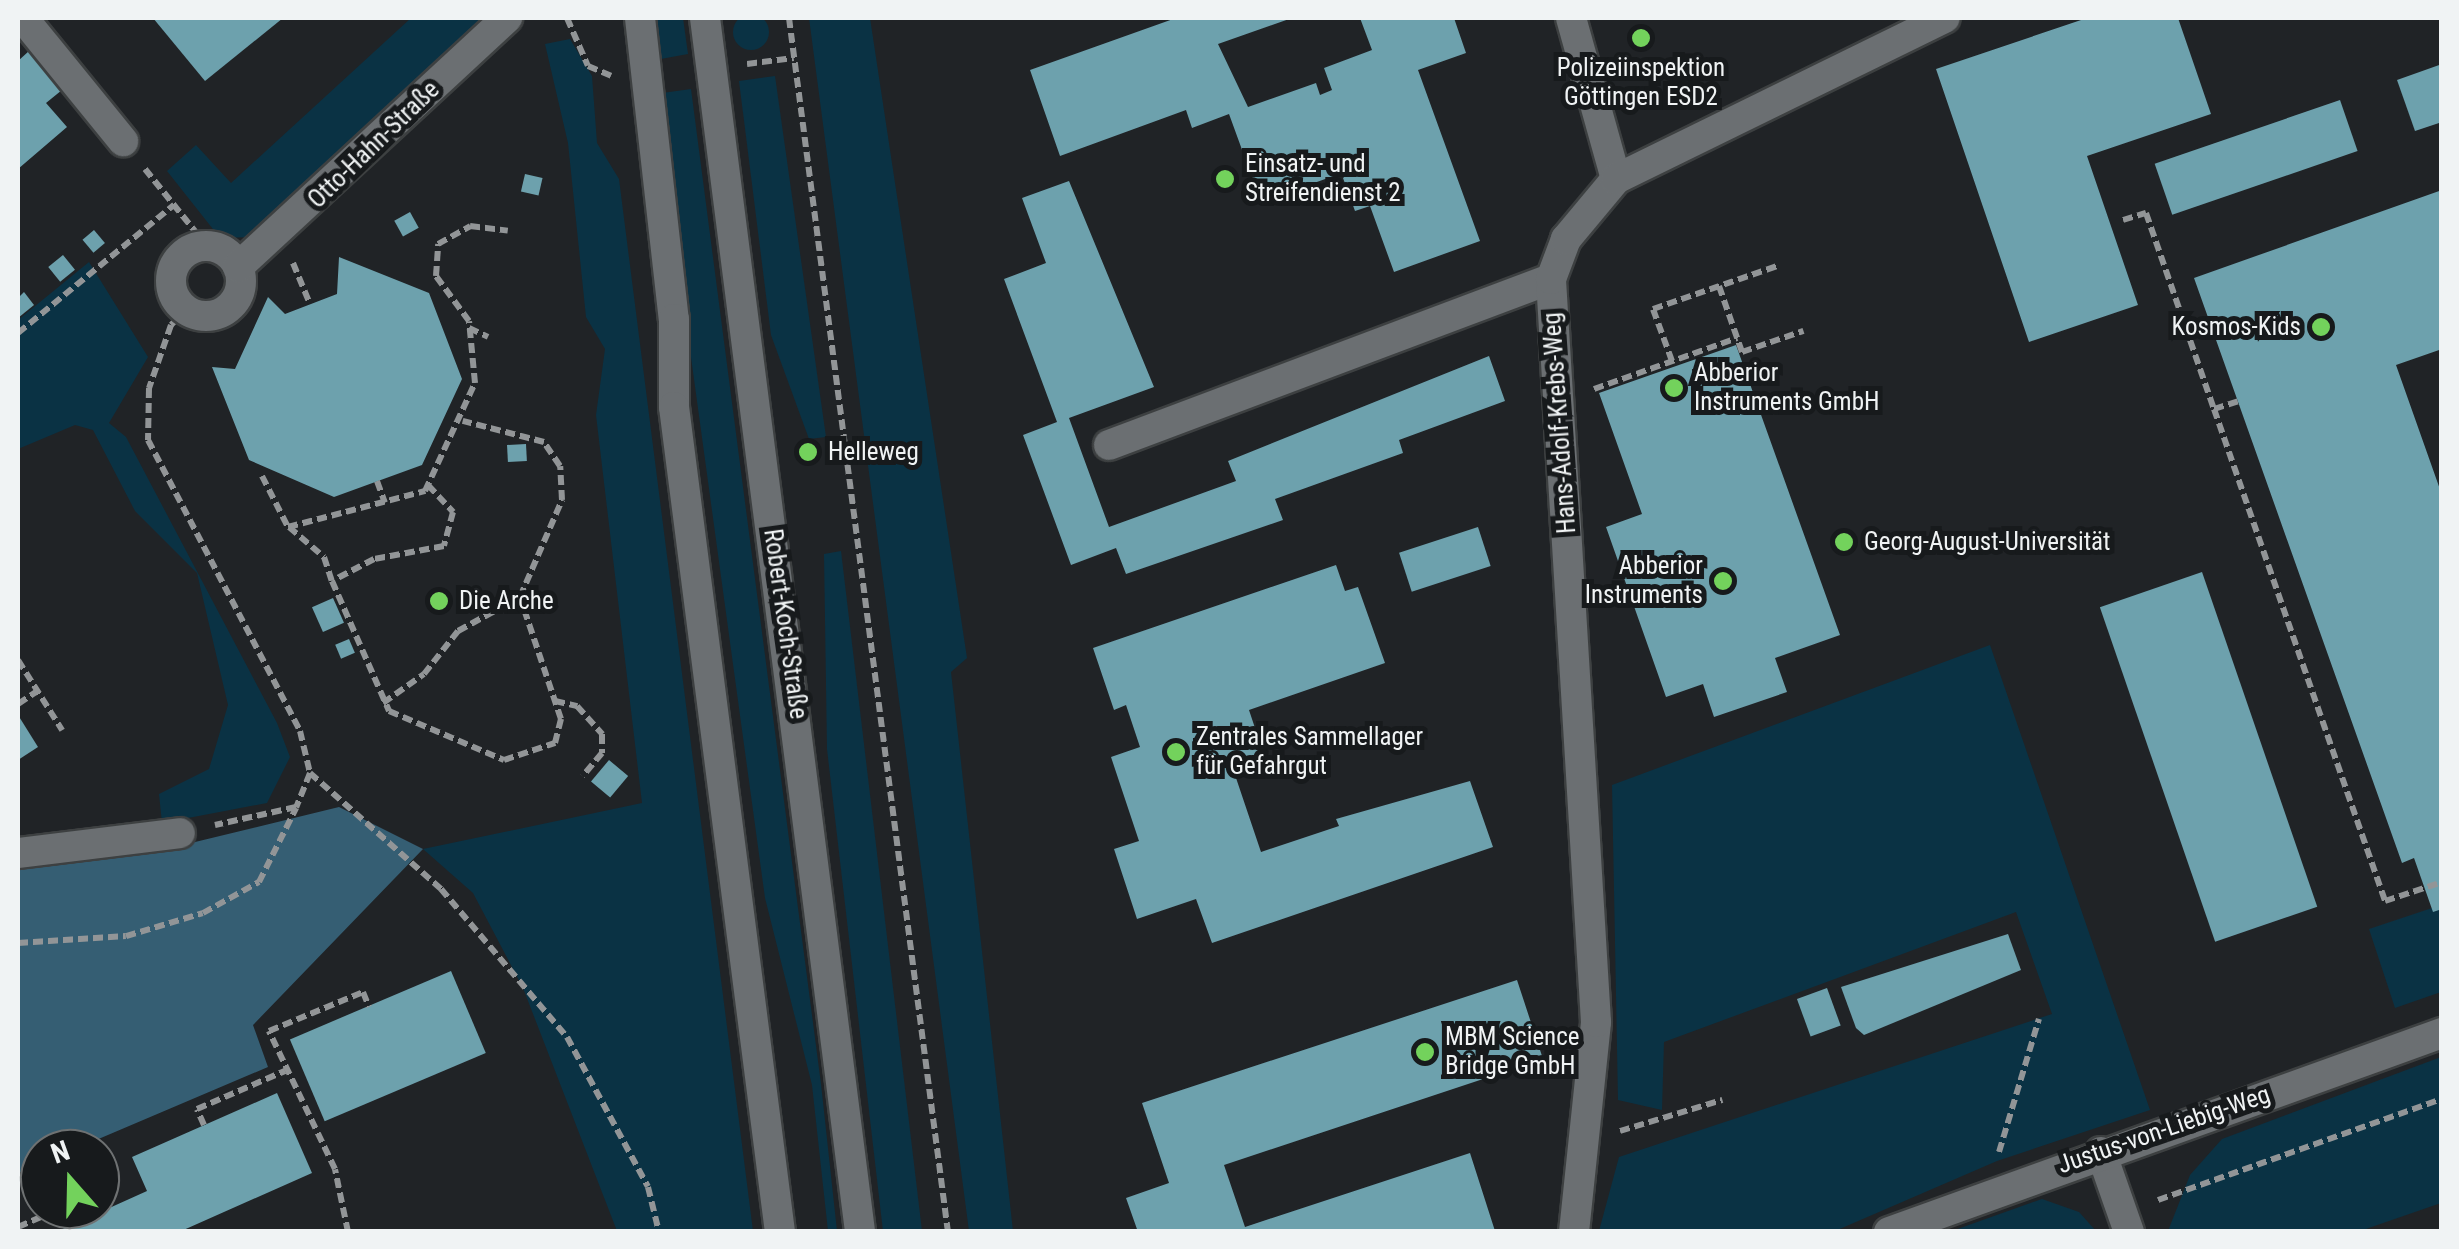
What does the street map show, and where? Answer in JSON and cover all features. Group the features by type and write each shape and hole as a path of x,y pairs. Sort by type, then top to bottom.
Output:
{"street":[{"path":"23,18 123,141"},
{"name":"Otto-Hahn-Straße","path":"186,310 223,312 239,292 238,267 506,18"},
{"path":"640,18 674,318 674,407 780,1232"},
{"name":"Robert-Koch-Straße","path":"704,18 860,1232"},
{"path":"1571,18 1616,179"},
{"name":"Hans-Adolf-Krebs-Weg","path":"1574,1232 1590,1140 1592,893 1550,279 1566,240 1616,179 1945,18"},
{"path":"186,310 171,276 183,254 207,246 238,267"},
{"path":"1109,445 1550,279"},
{"path":"18,853 180,833"},
{"name":"Justus-von-Liebig-Weg","path":"1888,1232 2101,1152 2442,1033"},
{"path":"2101,1152 2126,1222"}],"path":[{"path":"789,18 948,1232"},
{"path":"123,141 207,246"},
{"path":"18,332 174,204"},
{"path":"2122,220 2146,212 2385,901 2442,882"},
{"path":"288,527 385,503 428,485 463,421 475,383 469,328 436,276 438,244 470,226 508,231"},
{"path":"1672,361 1653,308 1780,264"},
{"path":"1719,286 1742,352 1804,331"},
{"path":"186,310 171,325 150,388 148,440 300,731 310,773 441,890 566,1037 619,1127 659,1232"},
{"path":"469,328 488,337"},
{"path":"1603,386 1737,338"},
{"path":"2214,409 2238,400"},
{"path":"383,703 424,674 458,632 520,597 550,539 560,466 544,442 463,421"},
{"path":"262,476 288,527 324,557 383,703 420,730 518,762 555,743 555,701 520,597"},
{"path":"377,481 385,503"},
{"path":"332,582 374,559 444,546 453,512 428,485"},
{"path":"18,660 62,730"},
{"path":"18,704 37,691"},
{"path":"555,701 577,706 602,734 602,753 582,776"},
{"path":"18,944 126,936 203,912 259,882 310,773"},
{"path":"180,833 296,807"},
{"path":"348,1232 335,1169 284,1071 269,1031 363,992 369,1007"},
{"path":"1997,1161 2039,1018"},
{"path":"204,1125 197,1109 284,1071"},
{"path":"2126,1222 2442,1099"},
{"path":"1590,1140 1722,1100"}],"shaded area":[{"path":"751,14 764,19 769,32 764,45 751,50 738,45 733,32 738,19"},
{"path":"411,18 490,18 254,237 220,238 167,171 196,145 231,183"},
{"path":"653,18 683,18 688,54 650,61"},
{"path":"809,18 870,18 967,658 951,672 1013,1231 969,1231"},
{"path":"570,39 592,76 597,143 619,179 753,1231 617,1231 523,988 473,893 423,849 642,803 596,415 605,349 586,317 568,143 545,44"},
{"path":"775,76 826,437 809,439 771,335 739,81"},
{"path":"691,89 837,1231 828,1231 812,1085 765,898 655,94"},
{"path":"89,262 148,357 109,423 126,437 277,723 290,757 267,803 162,823 159,794 209,769 228,705 197,573 135,511 93,430 75,425 18,449 18,320"},
{"path":"841,551 922,1231 883,1231 827,749 824,554"},
{"path":"1990,645 2150,1110 1997,1161 1835,1231 1599,1231 1619,1157 2052,1014 2016,912 1664,1042 1662,1110 1618,1100 1612,785"},
{"path":"339,807 423,849 253,1025 268,1067 120,1130 20,1129 18,1173 18,866 162,850"},
{"path":"2441,905 2441,992 2395,1008 2369,929"},
{"path":"2441,1057 2441,1203 2360,1231 2168,1231 2190,1175 2222,1139"},
{"path":"2042,1199 2079,1212 2096,1231 1952,1231"}],"building":[{"path":"153,18 283,18 205,81"},
{"path":"1176,18 1292,18 1218,44 1248,107 1316,83 1320,95 1332,90 1324,68 1372,50 1360,18 1454,18 1466,53 1418,70 1480,241 1394,272 1370,206 1355,211 1343,178 1356,168 1261,202 1229,114 1192,128 1186,110 1060,156 1030,70"},
{"path":"2087,18 2178,18 2211,114 2087,156 2138,305 2029,342 1936,69"},
{"path":"29,51 62,90 46,103 67,127 18,169 18,61"},
{"path":"2442,64 2442,122 2415,131 2397,80"},
{"path":"2340,100 2358,151 2172,215 2155,164"},
{"path":"525,174 543,178 538,196 521,192"},
{"path":"1069,181 1154,387 1069,418 1109,527 1236,481 1228,461 1489,356 1505,401 1399,440 1403,453 1275,499 1283,520 1126,574 1116,548 1071,565 1023,435 1057,422 1004,279 1046,263 1022,198"},
{"path":"2442,190 2442,349 2396,365 2442,495 2442,909 2433,912 2414,858 2402,863 2194,278"},
{"path":"410,212 419,228 403,236 394,221"},
{"path":"94,230 105,243 93,253 83,240"},
{"path":"63,255 75,270 60,282 48,267"},
{"path":"339,257 429,293 462,379 422,465 334,497 249,460 212,367 235,369 268,297 285,314 337,294"},
{"path":"24,292 34,305 18,318 18,298"},
{"name":"Abberior Instruments","path":"1736,345 1840,635 1775,658 1787,692 1714,717 1703,684 1666,697 1606,527 1642,514 1599,393"},
{"path":"526,444 527,461 508,462 507,445"},
{"path":"1478,527 1491,566 1412,592 1399,553"},
{"name":"Zentrales Sammellager für Gefahrgut","path":"1336,565 1345,591 1358,587 1385,663 1249,710 1265,758 1233,769 1261,852 1339,826 1336,819 1470,781 1493,847 1212,943 1196,899 1137,919 1114,849 1139,841 1111,757 1140,747 1126,705 1114,710 1093,648"},
{"path":"2202,572 2317,907 2215,942 2100,607"},
{"path":"333,598 344,623 323,632 312,607"},
{"path":"349,639 355,653 341,659 335,645"},
{"path":"18,715 38,747 18,760"},
{"path":"609,760 628,776 610,798 591,781"},
{"path":"2008,934 2021,970 1864,1035 1856,1028 1841,987"},
{"path":"451,971 486,1053 325,1121 290,1039"},
{"path":"1517,980 1543,1059 1224,1165 1245,1227 1470,1153 1495,1231 1138,1232 1126,1198 1169,1183 1142,1103"},
{"path":"1827,988 1841,1026 1811,1037 1797,999"},
{"path":"277,1093 312,1173 179,1232 56,1232 120,1229 120,1203 147,1191 132,1157"}],"place":[{"name":"Polizeiinspektion Göttingen ESD2","path":"1641,38"},
{"name":"Einsatz- und Streifendienst 2","path":"1225,179"},
{"name":"Kosmos-Kids","path":"2321,327"},
{"name":"Abberior Instruments GmbH","path":"1674,388"},
{"name":"Helleweg","path":"808,452"},
{"name":"Georg-August-Universität","path":"1844,542"},
{"name":"Abberior Instruments","path":"1723,581"},
{"name":"Die Arche","path":"439,601"},
{"name":"Zentrales Sammellager für Gefahrgut","path":"1176,752"},
{"name":"MBM Science Bridge GmbH","path":"1425,1052"}]}
